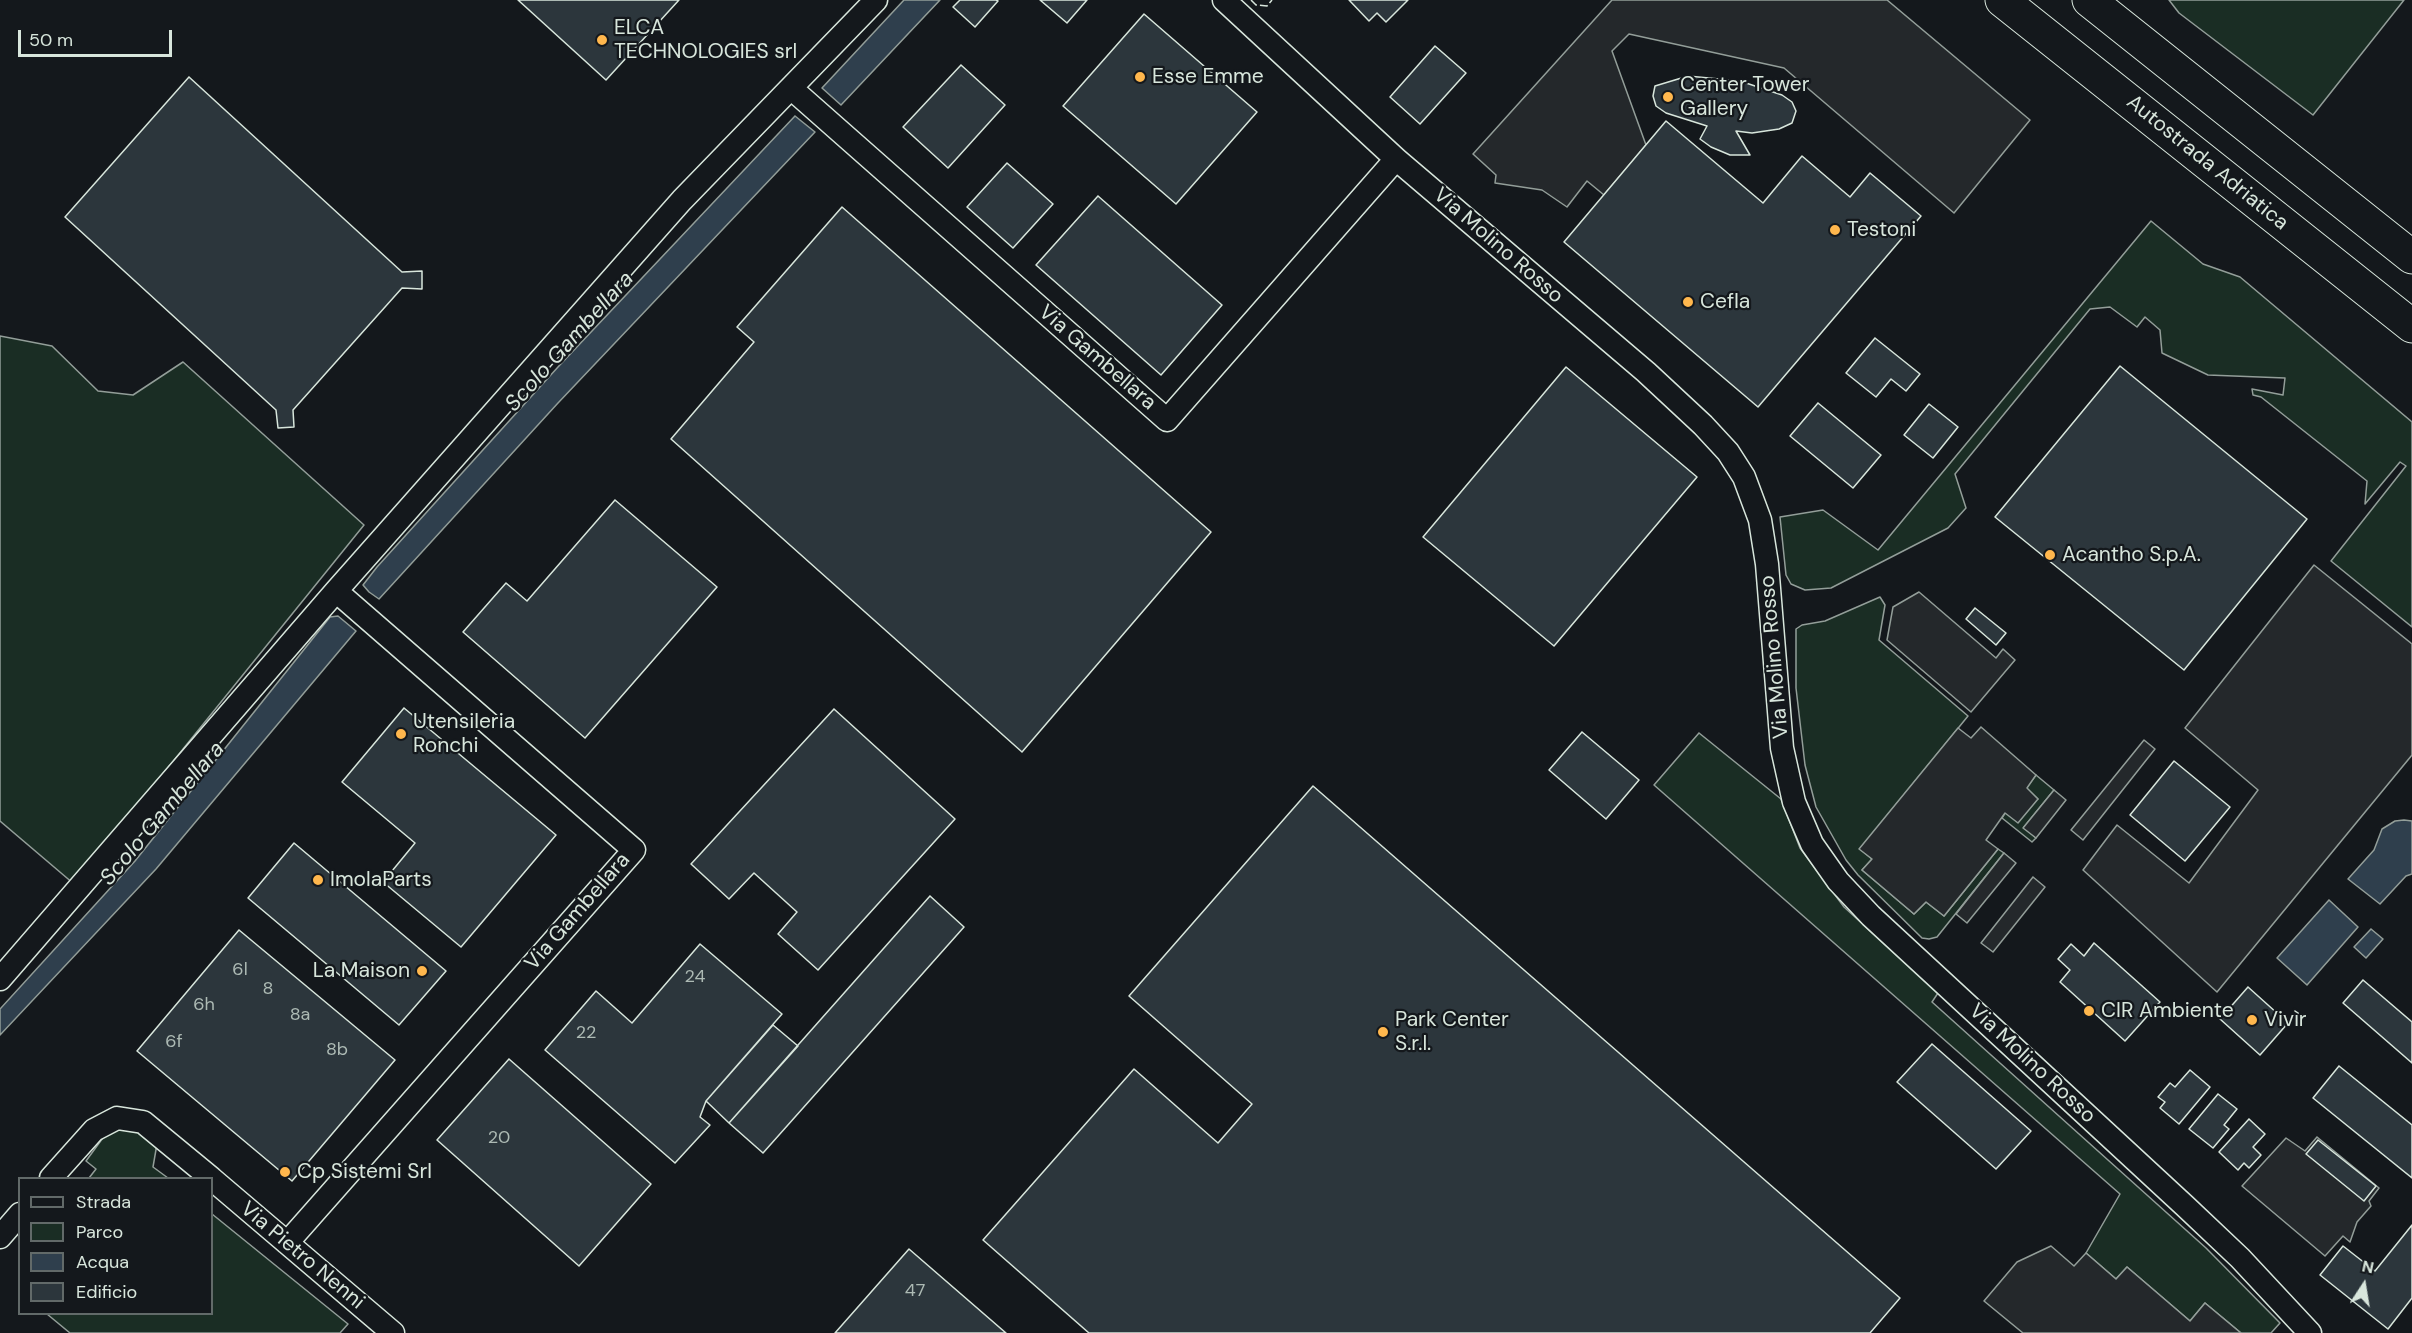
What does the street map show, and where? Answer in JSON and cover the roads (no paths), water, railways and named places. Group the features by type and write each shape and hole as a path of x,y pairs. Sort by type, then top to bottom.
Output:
{"highway":[{"name":"Autostrada Adriatica","path":"2002,0 2412,326"},
{"path":"2089,0 2412,257"}],"street":[{"path":"0,979 336,591 681,200 792,89 876,0"},
{"name":"Via Molino Rosso","path":"1224,0 1396,159 1646,372 1703,425 1728,452 1744,477 1760,520 1767,564 1782,748 1794,802 1812,844 1838,881 1871,916 2233,1251 2310,1333"},
{"name":"Via Gambellara","path":"792,89 1167,420 1396,159"},
{"name":"Via Gambellara","path":"287,1243 634,850 336,591"},
{"name":"Via Pietro Nenni","path":"53,1177 94,1130 117,1118 143,1122 209,1177"},
{"name":"Via Pietro Nenni","path":"213,1181 393,1333"},
{"path":"0,1237 18,1217"}],"water":[{"path":"904,0 940,0 841,105 822,88"},
{"path":"795,116 815,132 558,403 379,599 369,592 363,585 377,567 558,367"},
{"path":"338,616 356,631 156,869 0,1035 0,1009 135,861 330,617"},
{"path":"2395,821 2412,821 2412,874 2406,876 2380,904 2348,879 2374,850 2382,829"},
{"path":"2329,900 2358,927 2307,985 2277,958"},
{"path":"2371,929 2383,939 2366,958 2354,947"}],"place":[{"name":"ELCA TECHNOLOGIES srl","path":"602,40"},
{"name":"Esse Emme","path":"1140,77"},
{"name":"Center Tower Gallery","path":"1668,97"},
{"name":"Testoni","path":"1835,230"},
{"name":"Cefla","path":"1688,302"},
{"name":"Acantho S.p.A.","path":"2050,555"},
{"name":"Utensileria Ronchi","path":"401,734"},
{"name":"ImolaParts","path":"318,880"},
{"name":"La Maison","path":"422,971"},
{"name":"CIR Ambiente","path":"2089,1011"},
{"name":"Vivìr","path":"2252,1020"},
{"name":"Park Center S.r.l.","path":"1383,1032"},
{"name":"Cp Sistemi Srl","path":"285,1172"}],"water label":[{"name":"Scolo Gambellara","path":"570,342"},
{"name":"Scolo Gambellara","path":"163,814"}]}
